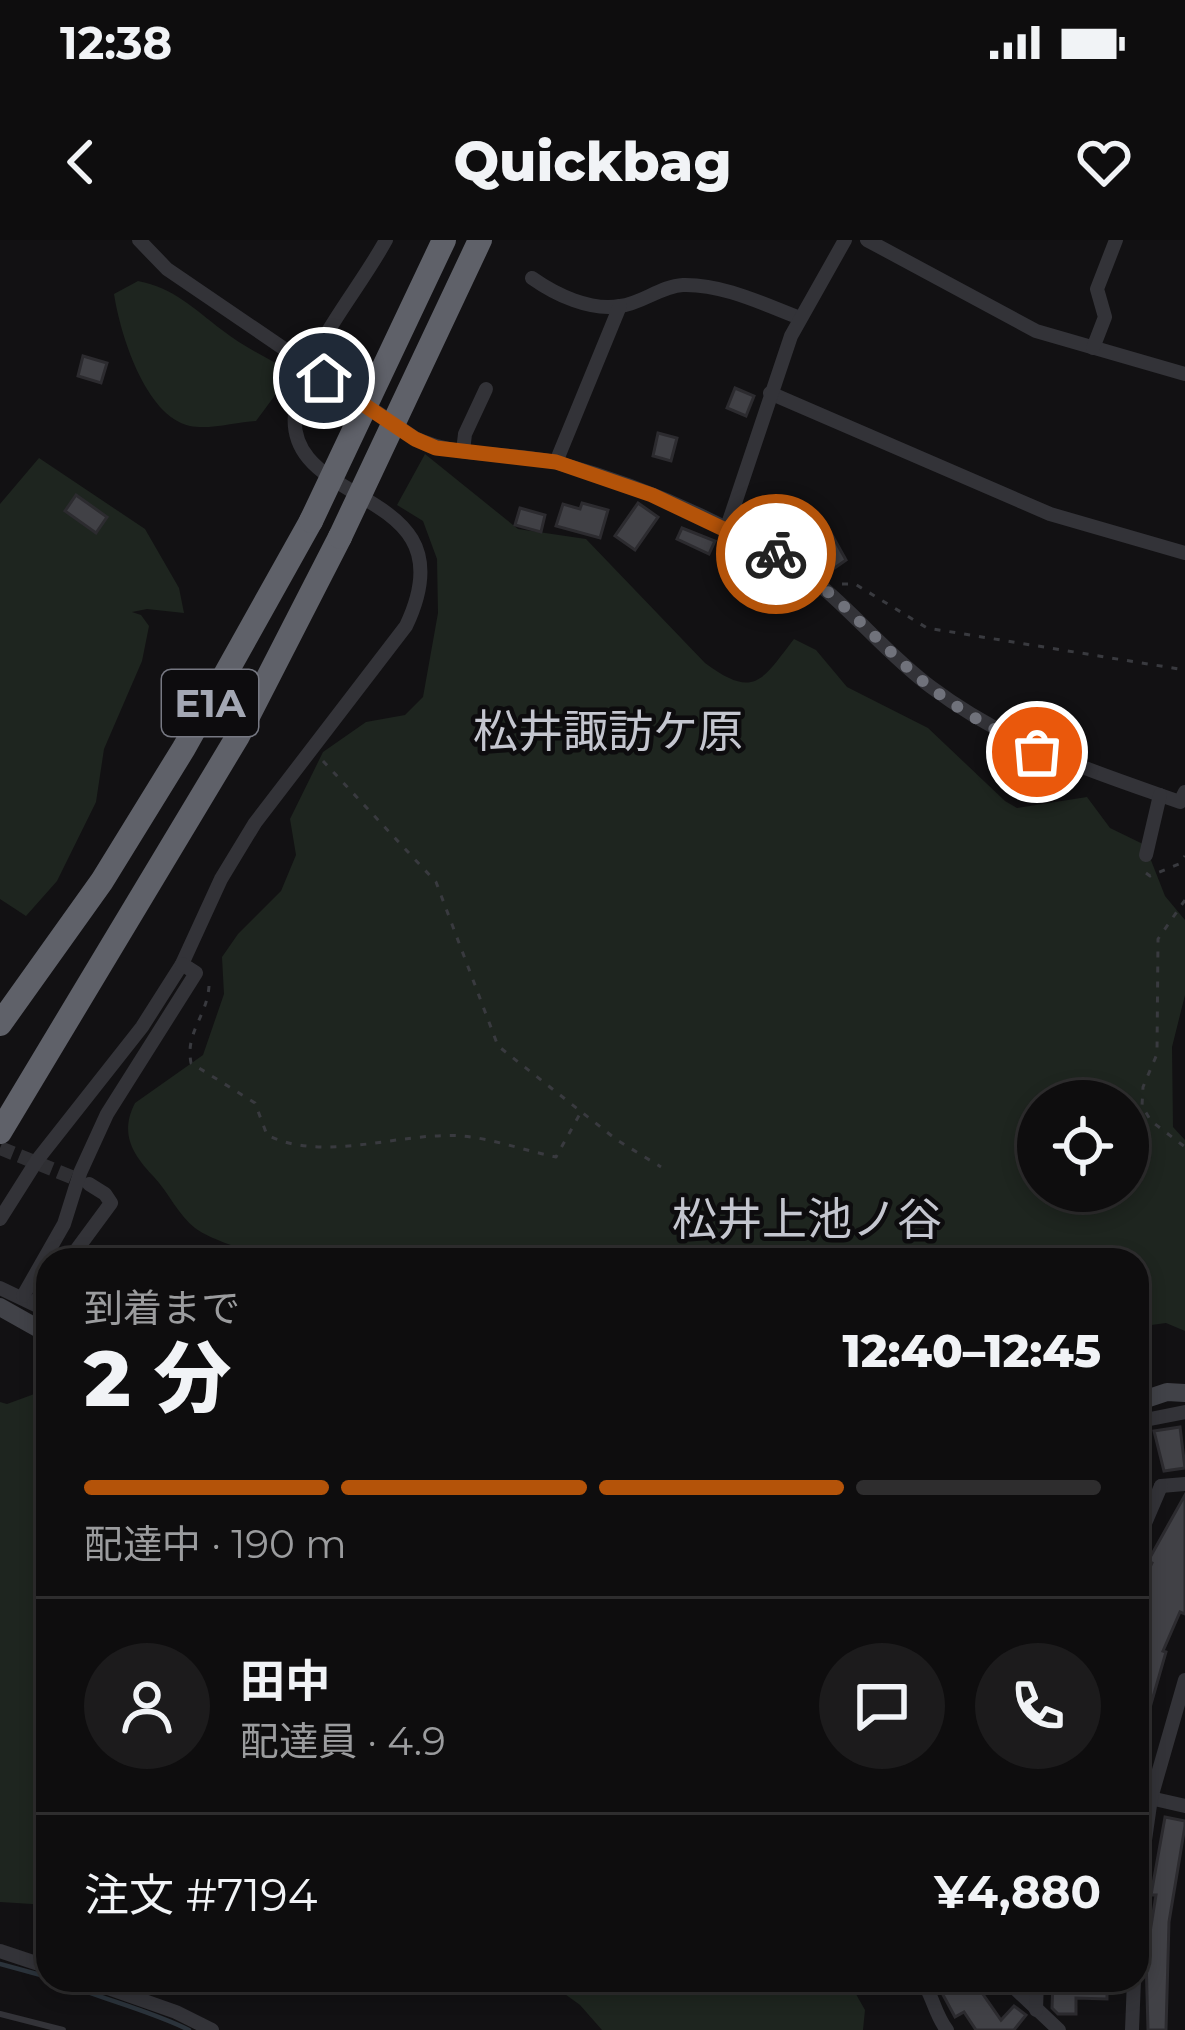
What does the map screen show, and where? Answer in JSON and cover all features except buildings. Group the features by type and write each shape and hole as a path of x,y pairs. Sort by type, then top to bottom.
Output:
{"highway":[{"name":"E1A","path":"0,1024 103,881 184,748 311,521 444,240"},
{"name":"E1A","path":"0,1132 238,736 340,537 481,240"}],"street":[{"path":"139,240 167,269 415,439 436,448 556,462 652,495 781,557 817,582 928,685 984,724 1037,752 1180,802 1185,792"},
{"path":"55,1248 80,1173 107,1114 189,969 237,849 406,626 419,598 416,543 399,520 313,466 301,446 296,405 309,368 386,240"},
{"path":"726,530 770,393 800,318 845,240"},
{"path":"867,240 1036,331 1185,374"},
{"path":"1093,348 1105,317 1097,289 1116,240"},
{"path":"532,278 553,292 587,304 620,307 679,285 724,290 800,318"},
{"path":"556,462 620,307"},
{"path":"464,451 465,434 486,389"},
{"path":"770,393 1050,514 1185,553"},
{"path":"1146,855 1160,795"},
{"path":"0,1219 38,1159 189,969"},
{"path":"78,1248 111,1203 106,1194 88,1184"},
{"path":"0,1288 35,1304"},
{"path":"0,1307 36,1327"},
{"path":"1149,1398 1185,1393"},
{"path":"1149,1419 1185,1412"},
{"path":"1149,1472 1162,1486"},
{"path":"1162,1486 1185,1484"},
{"path":"1149,1515 1162,1486"},
{"path":"1149,1782 1185,1680"},
{"path":"1149,1797 1185,1806"},
{"path":"0,1952 36,1963"},
{"path":"119,1992 212,2030"},
{"path":"930,1992 947,2030"},
{"path":"1018,1992 1058,2030"},
{"path":"1036,2010 1037,1992"},
{"path":"1132,2030 1134,1992"}],"lane":[{"path":"0,2014 63,2030"}],"path":[{"path":"817,582 855,584 927,628 1185,670"},
{"path":"310,749 436,882 498,1046 580,1112 661,1167"},
{"path":"1146,855 1143,869 1150,876 1179,864 1185,856"},
{"path":"1179,864 1185,869"},
{"path":"1185,900 1158,939 1157,1054 1143,1088 1142,1106 1151,1121 1185,1147"},
{"path":"189,969 209,982 208,998 188,1045 191,1063 255,1103 267,1135 287,1145 466,1136 556,1157 580,1112"}],"shaded area":[{"path":"138,281 173,294 281,366 276,394 256,421 190,426 160,407 137,371 114,294"},
{"path":"425,454 518,529 586,539 705,663 722,674 736,681 756,680 794,639 816,650 847,687 928,728 1005,801 1017,808 1087,797 1110,828 1145,845 1165,896 1185,920 1185,995 1172,1047 1173,1127 1185,1140 1185,1331 1166,1323 1149,1325 1149,1248 242,1248 189,1223 135,1152 128,1134 130,1114 135,1103 203,1055 224,994 222,957 281,891 296,855 290,819 323,752 366,722 405,715 423,697 438,613 437,559 423,521 397,505"},
{"path":"39,458 145,529 179,588 184,613 132,612 149,626 142,661 104,749 96,802 57,881 26,916 0,899 0,504"},
{"path":"36,1393 36,1904 0,1902 0,1402"},
{"path":"562,1992 855,1992 865,2010 863,2030 602,2030"}],"waterway":[{"path":"0,1964 36,1974"},
{"path":"87,1992 189,2030"}],"tunnel":[{"path":"0,1148 84,1182"}],"way so far":[{"path":"776,554 817,582 928,685 984,724 1037,752"}],"district":[{"name":"松井諏訪ケ原","path":"608,731"},
{"name":"松井上池ノ谷","path":"807,1219"}],"route":[{"path":"324,378 436,448 556,462 652,495 776,554"}]}
